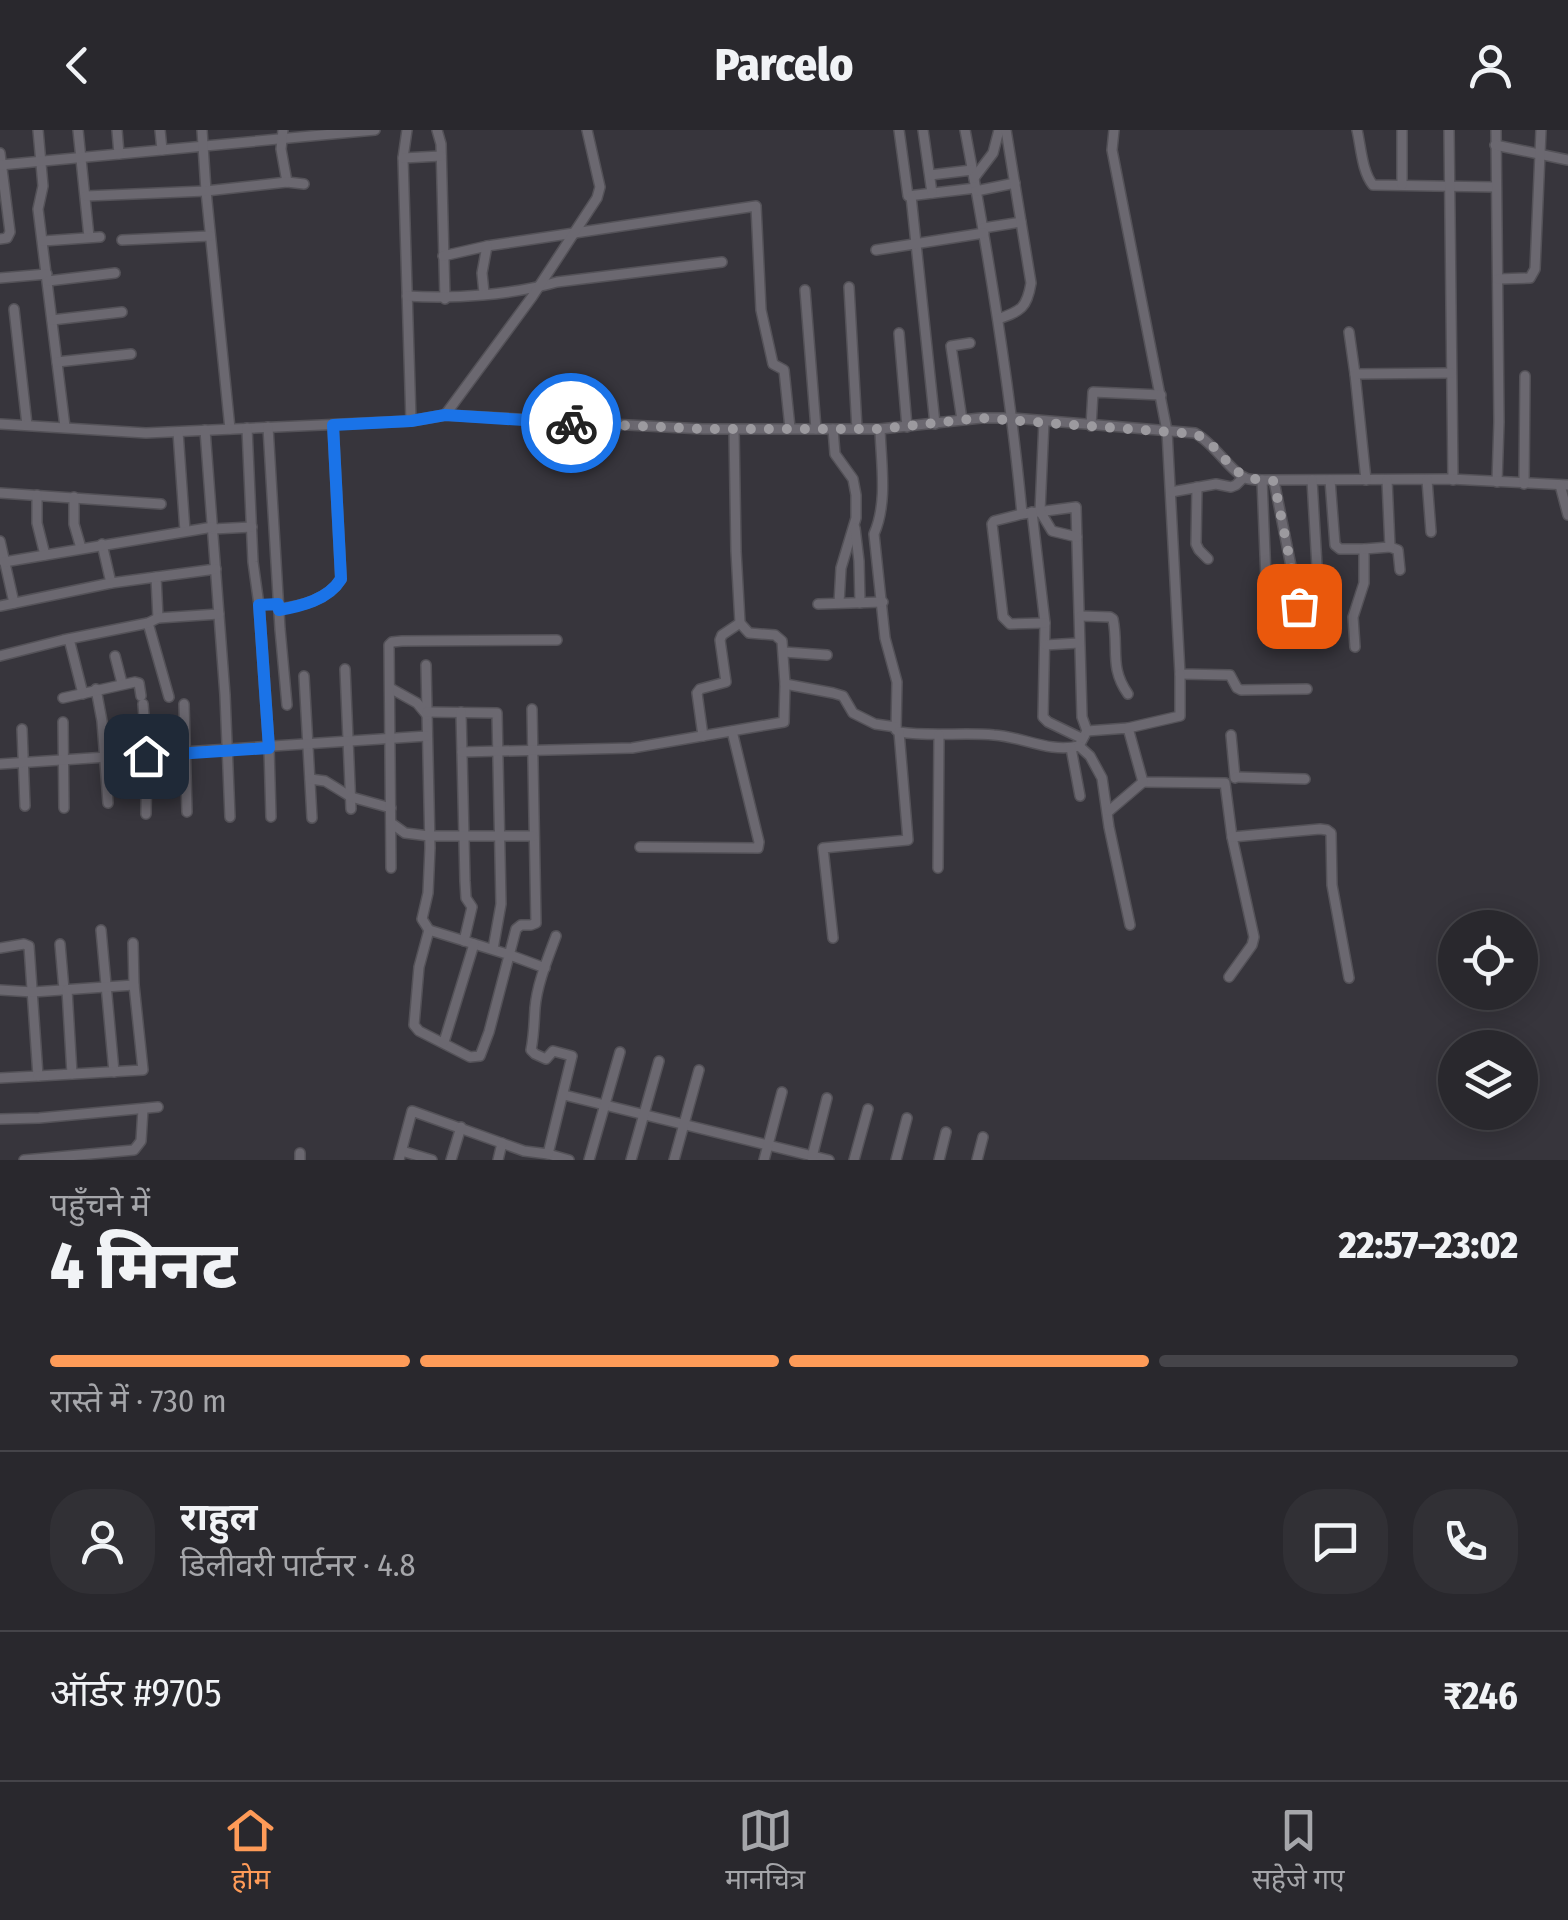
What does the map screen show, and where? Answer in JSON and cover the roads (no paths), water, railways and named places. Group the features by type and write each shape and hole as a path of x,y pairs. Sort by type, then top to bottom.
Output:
{"street":[{"path":"38,130 43,186 38,208 65,428"},
{"path":"43,241 95,237 78,130"},
{"path":"117,130 119,154"},
{"path":"160,130 162,150"},
{"path":"202,130 230,429"},
{"path":"1,165 204,146 244,136 375,130"},
{"path":"407,130 403,158 411,421"},
{"path":"437,130 445,299"},
{"path":"445,415 597,198 600,186 587,130"},
{"path":"900,130 935,424"},
{"path":"923,130 932,194"},
{"path":"965,130 1031,512 1045,623 1044,718 1080,740 1102,778 1130,925"},
{"path":"910,196 975,182 1002,130"},
{"path":"998,319 1022,308 1031,283 1002,130"},
{"path":"785,684 843,696 853,713 897,730 938,735 990,734 1050,748 1180,716 1166,431 1112,150 1114,130"},
{"path":"1357,130 1369,181 1378,186 1496,187"},
{"path":"1402,130 1402,185"},
{"path":"1448,130 1453,480"},
{"path":"1496,130 1500,422 1497,482"},
{"path":"1498,279 1526,279 1533,275 1542,130"},
{"path":"283,134 281,149 287,182"},
{"path":"1495,145 1568,160"},
{"path":"0,153 10,235 0,240"},
{"path":"403,158 441,156"},
{"path":"930,175 1015,183"},
{"path":"86,196 304,184"},
{"path":"443,256 756,206 761,310 773,364 784,370 790,428"},
{"path":"876,250 1022,222"},
{"path":"122,240 210,236"},
{"path":"484,293 482,273 487,246"},
{"path":"407,296 445,299 722,262"},
{"path":"0,278 115,274"},
{"path":"849,288 856,429"},
{"path":"805,290 816,428"},
{"path":"14,310 27,425"},
{"path":"52,320 122,312"},
{"path":"899,332 907,427"},
{"path":"1349,332 1366,480"},
{"path":"962,420 951,346 970,343"},
{"path":"58,362 131,354"},
{"path":"1356,374 1452,372"},
{"path":"1524,484 1525,376"},
{"path":"1091,426 1093,392 1160,395"},
{"path":"0,424 146,434 411,421 445,415 588,424 833,429 1013,418 1196,434 1208,440 1244,478 1268,481 1453,480 1564,485 1568,515"},
{"path":"1031,512 1044,421"},
{"path":"259,605 307,604 333,589 341,579 333,425"},
{"path":"247,428 271,817"},
{"path":"268,428 287,706"},
{"path":"462,752 632,748 784,722 784,652 779,638 749,633 740,622 734,428"},
{"path":"833,429 834,454 850,472 856,507 841,568 839,604"},
{"path":"833,938 823,848 908,840 897,730 897,682 885,638 874,534 882,503 880,429"},
{"path":"205,430 230,817"},
{"path":"178,432 184,531"},
{"path":"1171,492 1216,484 1231,487 1244,478"},
{"path":"1268,481 1299,606 1306,611 1316,608 1319,601 1312,480"},
{"path":"1330,480 1335,545 1340,549 1398,550 1400,570"},
{"path":"1387,480 1390,547"},
{"path":"1428,480 1431,532"},
{"path":"1266,579 1268,481"},
{"path":"1197,487 1197,548 1208,559"},
{"path":"0,493 162,504"},
{"path":"37,495 37,523 45,554"},
{"path":"74,497 74,524 81,548"},
{"path":"1045,623 1010,624 1002,617 992,524 1031,512 1076,508 1082,664 1080,796"},
{"path":"1031,512 1052,531 1077,537"},
{"path":"4,562 274,515"},
{"path":"854,526 860,561 860,603"},
{"path":"1063,534 1078,565"},
{"path":"0,542 14,602"},
{"path":"253,544 276,542"},
{"path":"102,544 111,583"},
{"path":"1355,647 1354,618 1364,583 1364,549"},
{"path":"0,606 229,560"},
{"path":"156,577 153,620 169,697"},
{"path":"818,604 882,602"},
{"path":"0,656 153,620 219,614"},
{"path":"1081,616 1113,620 1116,672 1128,694"},
{"path":"703,736 697,693 726,682 720,640 740,622"},
{"path":"69,638 83,694"},
{"path":"391,868 388,652 392,642 556,640"},
{"path":"1045,644 1079,643"},
{"path":"784,652 827,655"},
{"path":"115,656 122,684"},
{"path":"426,665 430,836 428,893 422,918 429,930 545,968"},
{"path":"345,670 351,809"},
{"path":"1180,674 1230,675 1241,690 1307,689"},
{"path":"304,676 312,818"},
{"path":"63,698 138,682 146,756 146,814"},
{"path":"390,688 417,703 427,714"},
{"path":"96,689 108,803"},
{"path":"184,704 187,812"},
{"path":"429,930 420,967 414,1025 470,1057 480,1056 518,926 536,923 532,709"},
{"path":"444,1042 469,942 472,907 466,898 461,712"},
{"path":"427,714 497,713 500,904 493,950"},
{"path":"62,722 64,808"},
{"path":"1128,728 1143,782"},
{"path":"22,729 25,806"},
{"path":"640,847 758,848 732,731"},
{"path":"938,735 938,868"},
{"path":"1108,811 1143,782 1231,783 1236,777 1230,735"},
{"path":"0,764 428,736"},
{"path":"1236,777 1305,779"},
{"path":"310,779 330,782 352,797 391,808"},
{"path":"1225,783 1232,837 1254,937 1228,978"},
{"path":"391,823 405,833 430,836 534,836"},
{"path":"1232,837 1320,829 1331,833 1332,885 1349,978"},
{"path":"101,930 114,1072"},
{"path":"548,1154 571,1055 553,1051 546,1060 531,1050 536,1006 556,936"},
{"path":"0,1078 144,1070 132,943"},
{"path":"60,944 72,1074"},
{"path":"0,948 28,945 38,1076"},
{"path":"0,990 33,992 134,985"},
{"path":"590,1160 620,1052"},
{"path":"631,1160 659,1061"},
{"path":"674,1160 698,1070"},
{"path":"764,1160 782,1092"},
{"path":"564,1095 829,1160"},
{"path":"812,1158 827,1098"},
{"path":"0,1120 158,1107"},
{"path":"24,1160 134,1150 141,1141 144,1109"},
{"path":"854,1160 868,1109"},
{"path":"432,1160 400,1155 412,1111 524,1151 569,1160"},
{"path":"896,1160 907,1118"},
{"path":"451,1160 460,1128"},
{"path":"939,1160 946,1132"},
{"path":"977,1160 983,1137"},
{"path":"498,1160 502,1143"}]}
